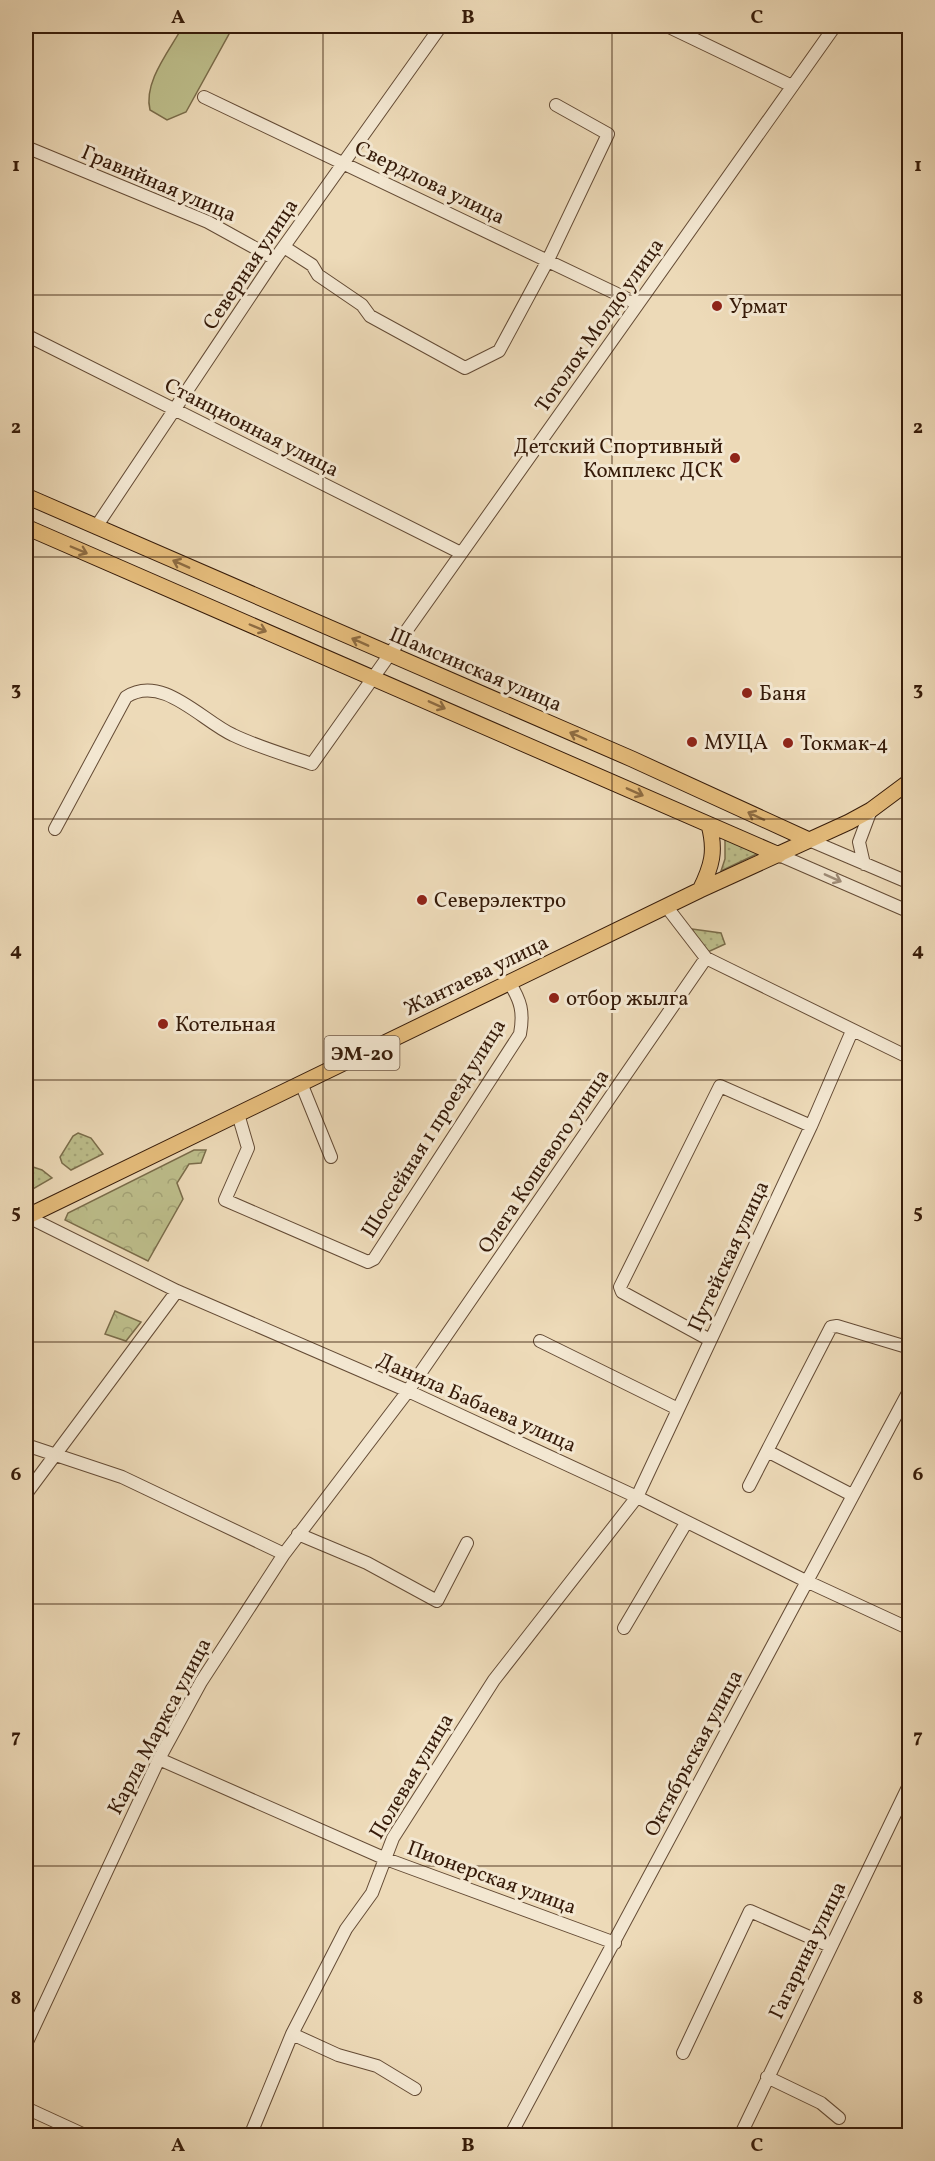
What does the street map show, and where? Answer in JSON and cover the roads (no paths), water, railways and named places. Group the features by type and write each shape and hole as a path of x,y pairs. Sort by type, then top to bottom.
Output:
{"main road":[{"name":"Шамсинская улица","path":"26,496 632,759 809,840"},
{"path":"26,527 779,855"},
{"name":"Жантаева улица","path":"26,1216 699,890 779,855 872,810 909,781"},
{"path":"699,890 714,858 714,843 709,825"}],"street":[{"name":"Северная улица","path":"96,527 275,259 441,26"},
{"path":"668,26 792,86"},
{"name":"Тоголок Молдо улица","path":"55,830 126,697 135,691 147,690 162,693 232,735 312,764 835,26"},
{"name":"Свердлова улица","path":"204,97 345,162 638,304"},
{"path":"285,246 312,265 318,275 362,305 370,316 465,368 499,351 548,261 608,134 556,105"},
{"name":"Гравийная улица","path":"26,147 208,222 275,259"},
{"name":"Станционная улица","path":"26,335 461,553"},
{"path":"864,864 859,842 872,810"},
{"name":"Шамсинская улица","path":"809,840 909,883"},
{"path":"779,855 909,912"},
{"path":"666,906 706,958 909,1058"},
{"name":"Олега Кошевого улица","path":"410,1389 706,958"},
{"name":"Шоссейная 1 проезд улица","path":"238,1114 248,1148 225,1200 368,1262 374,1259 520,1034 523,1017 521,1001 509,982"},
{"name":"Путейская улица","path":"637,1497 811,1126 852,1031"},
{"path":"301,1083 331,1157"},
{"path":"710,1341 622,1292 620,1287 720,1086 811,1126"},
{"name":"Данила Бабаева улица","path":"26,1216 177,1291 410,1389 909,1629"},
{"path":"26,1494 53,1454 177,1291"},
{"path":"749,1486 831,1327 837,1326 909,1348"},
{"path":"540,1341 678,1409"},
{"name":"Карла Маркса улица","path":"26,2044 159,1759 201,1682 298,1534 410,1389"},
{"name":"Октябрьская улица","path":"510,2136 909,1389"},
{"path":"26,1445 122,1477 284,1554"},
{"path":"767,1451 852,1495"},
{"name":"Полевая улица","path":"249,2136 292,2034 346,1929 372,1893 399,1828 494,1680 637,1497"},
{"path":"624,1628 686,1523"},
{"path":"298,1534 367,1563 437,1601 467,1543"},
{"name":"Пионерская улица","path":"159,1759 386,1859 615,1943"},
{"name":"Гагарина улица","path":"740,2136 909,1783"},
{"path":"683,2053 750,1911 830,1946"},
{"path":"292,2034 338,2055 376,2066 415,2089"},
{"path":"767,2077 821,2103 839,2118"},
{"path":"26,2108 87,2136"}],"place":[{"name":"Урмат","path":"717,306"},
{"name":"Детский Спортивный Комплекс ДСК","path":"735,458"},
{"name":"Баня","path":"747,693"},
{"name":"МУЦА","path":"692,742"},
{"name":"Токмак-4","path":"788,743"},
{"name":"Северэлектро","path":"422,900"},
{"name":"отбор жылга","path":"554,998"},
{"name":"Котельная","path":"163,1024"}]}
